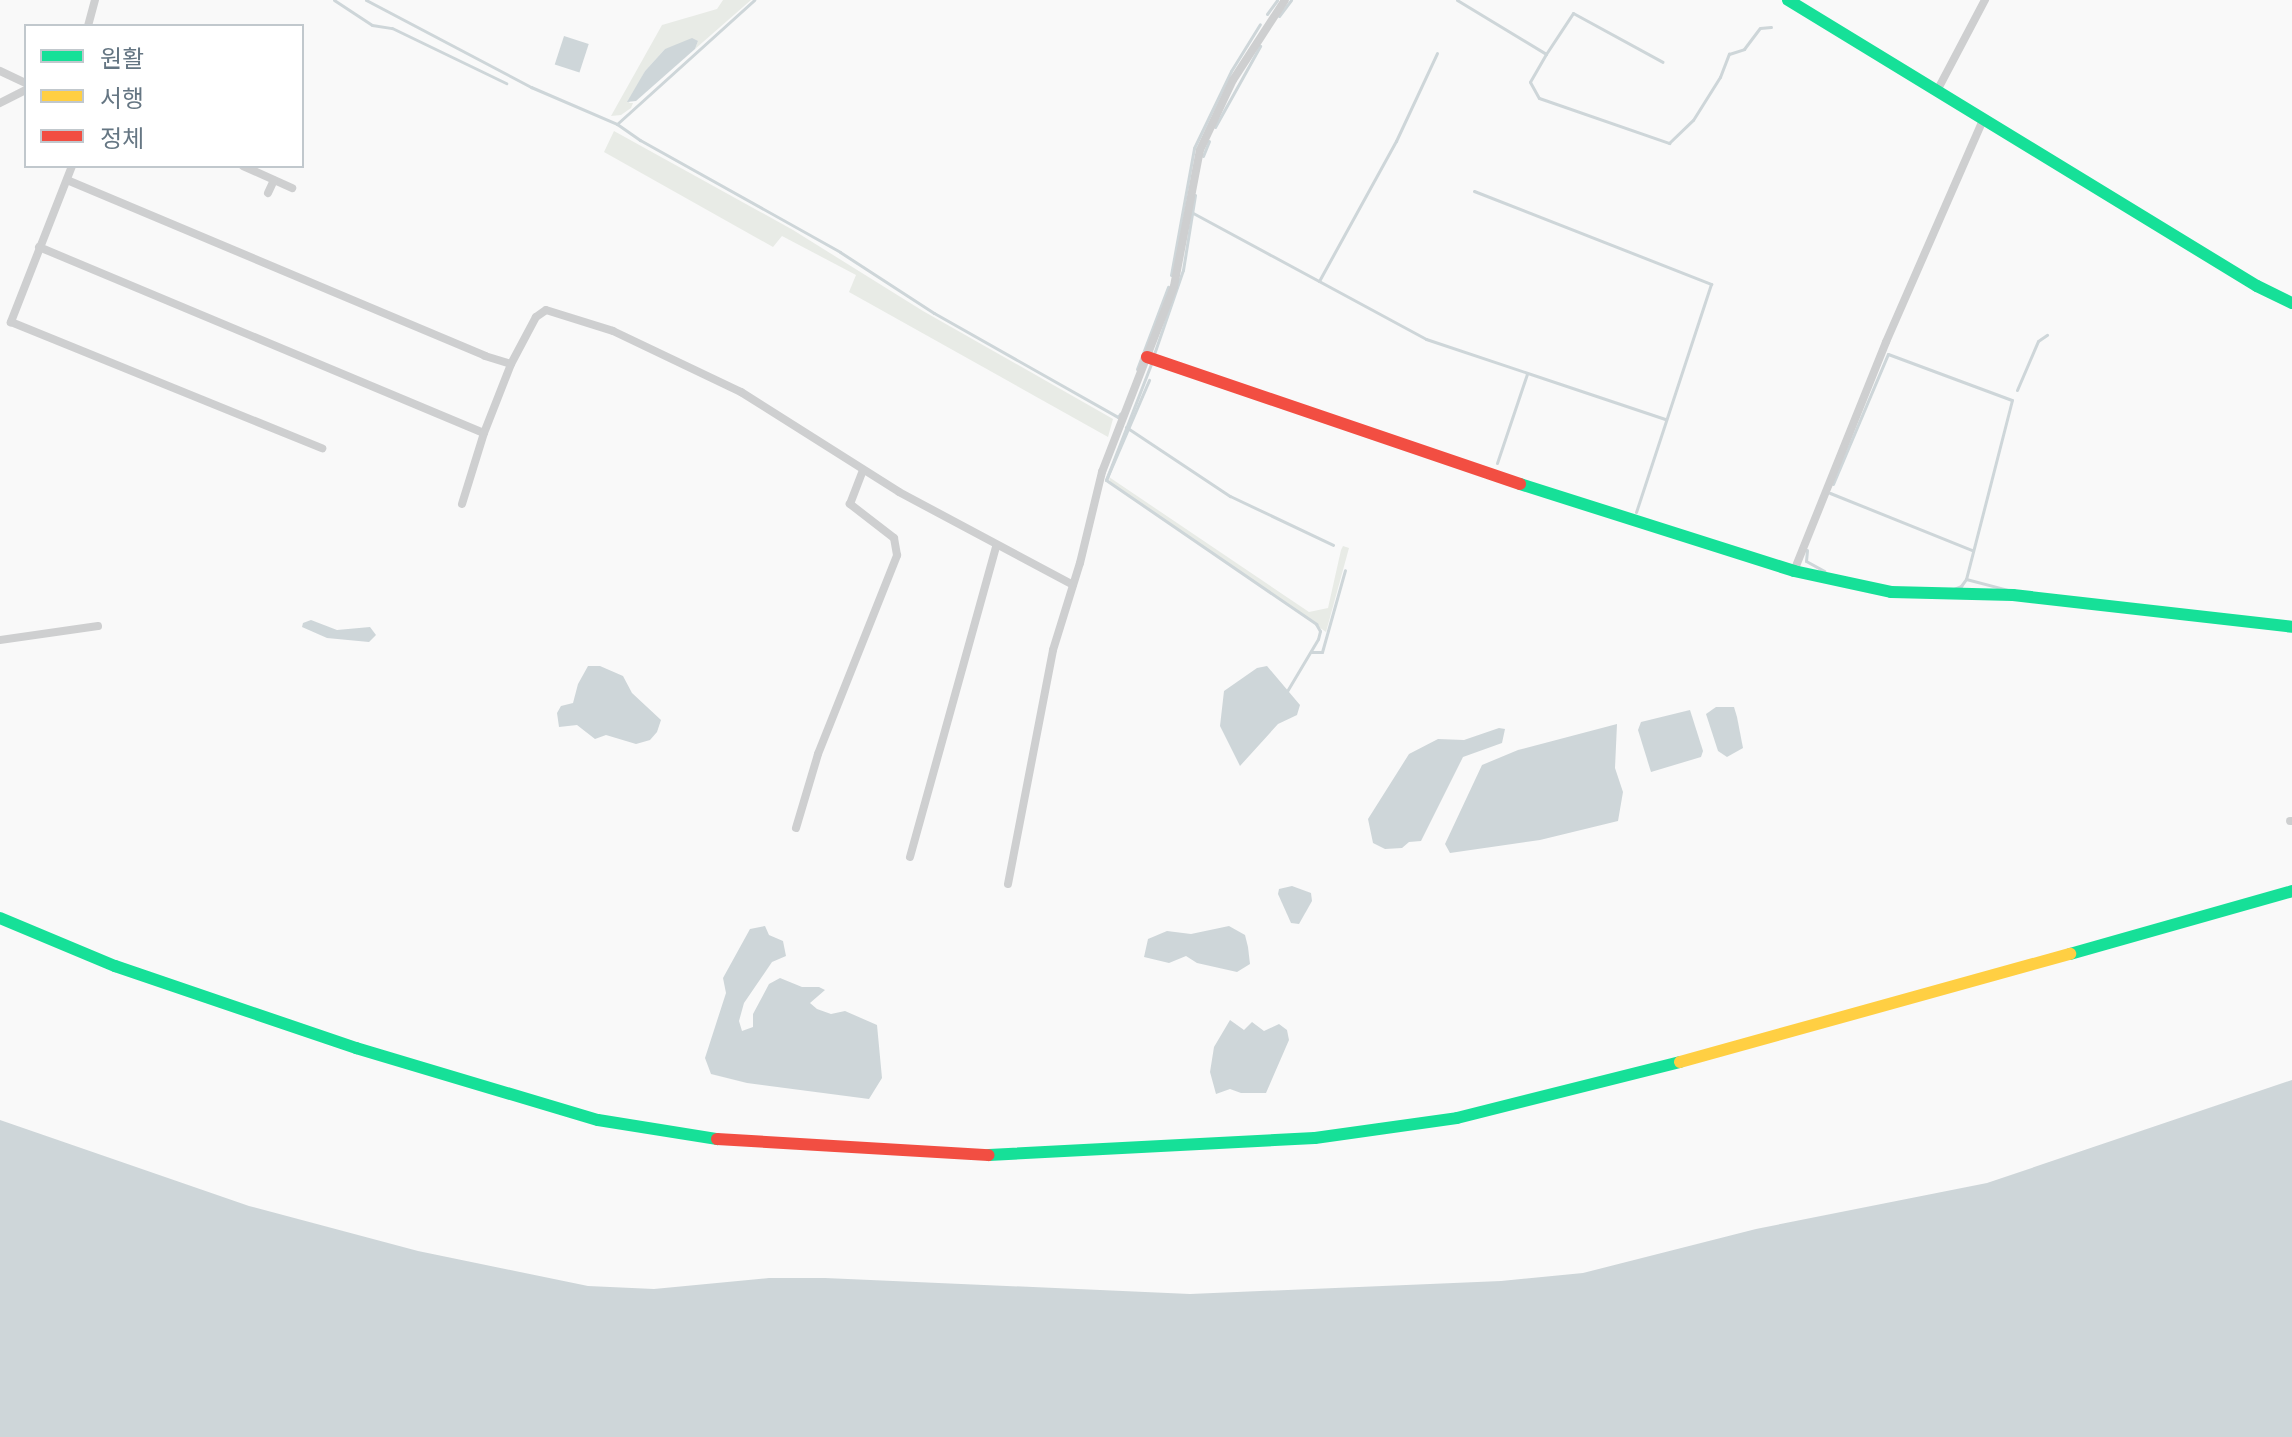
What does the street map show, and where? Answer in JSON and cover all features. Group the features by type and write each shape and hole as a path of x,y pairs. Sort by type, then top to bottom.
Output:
{"street":[{"path":"89,24 95,0"},
{"path":"1008,884 1053,650 1102,472 1174,286 1200,150 1233,80 1285,0"},
{"path":"1788,0 1984,116 2257,286 2292,303"},
{"path":"1938,89 1985,0"},
{"path":"0,71 24,82"},
{"path":"0,103 24,91"},
{"path":"1794,571 1880,356 1984,116"},
{"path":"71,168 11,322 322,448"},
{"path":"247,168 292,188"},
{"path":"67,180 485,356 511,364"},
{"path":"268,193 274,180"},
{"path":"39,247 484,433"},
{"path":"462,504 484,433 511,364 536,317 546,310 613,331 741,392 863,470 996,547 1073,585"},
{"path":"1147,357 1381,439 1634,517 1794,571 1891,592 2013,595 2292,627"},
{"path":"796,828 818,754 897,555 894,538 850,504 863,470"},
{"path":"910,857 996,547"},
{"path":"0,640 98,626"},
{"path":"0,918 115,966 356,1048 598,1120 656,1132 724,1140 991,1155 1315,1138 1443,1121 1770,1040 2292,891"}],"shaded area":[{"path":"723,0 751,0 695,49 698,41 665,49 645,71 629,103 633,103 631,108 621,115 611,116 662,25 717,9"},
{"path":"564,36 589,44 579,73 555,65"},
{"path":"692,38 698,41 695,49 636,101 627,102 645,71 665,49"},
{"path":"614,131 793,230 923,311 1113,419 1108,437 849,292 856,275 782,236 773,247 604,152"},
{"path":"1109,477 1309,612 1328,608 1341,550 1343,546 1349,548 1326,632 1110,483"},
{"path":"311,620 337,630 370,627 376,635 369,642 327,638 302,627 303,623"},
{"path":"588,666 600,666 623,676 632,693 661,720 650,740 636,744 606,735 595,739 577,725 559,727 557,713 561,706 573,703 578,684"},
{"path":"1267,666 1300,705 1297,715 1278,724 1240,766 1220,726 1224,691 1257,668"},
{"path":"1716,707 1734,707 1737,717 1743,748 1727,757 1718,751 1706,714"},
{"path":"1690,710 1703,751 1701,757 1651,772 1638,730 1641,722"},
{"path":"1617,724 1615,768 1623,792 1618,821 1540,840 1450,853 1445,844 1482,765 1518,750"},
{"path":"1499,728 1505,729 1502,743 1463,757 1421,841 1409,842 1402,848 1385,849 1373,843 1368,819 1409,754 1438,739 1464,740"},
{"path":"1292,886 1311,893 1312,901 1299,924 1291,923 1278,894 1279,889"},
{"path":"765,926 769,935 783,941 786,956 772,962 744,1003 739,1021 742,1031 753,1027 753,1014 769,984 780,978 802,987 825,990 810,1003 817,1009 831,1014 845,1011 877,1025 882,1078 869,1099 747,1083 711,1074 705,1058 726,993 723,978 750,929"},
{"path":"1229,926 1245,935 1248,947 1250,964 1237,972 1197,963 1186,956 1169,963 1144,957 1148,939 1167,931 1191,934"},
{"path":"1230,1020 1244,1030 1252,1022 1264,1031 1279,1024 1287,1030 1289,1040 1266,1093 1241,1093 1230,1089 1216,1094 1210,1072 1214,1047"},
{"path":"2292,1080 2292,1437 0,1437 0,1120 249,1206 418,1251 588,1286 654,1289 769,1278 825,1278 1190,1294 1501,1281 1583,1273 1756,1229 1987,1183"}],"waterway":[{"path":"334,0 372,25 392,28 506,83"},
{"path":"366,0 531,87 617,124 754,0"},
{"path":"1267,14 1277,0"},
{"path":"1279,16 1291,0"},
{"path":"1457,0 1546,54 1573,13 1663,62"},
{"path":"1171,275 1194,148 1231,71 1260,24"},
{"path":"1546,54 1530,82 1539,98 1669,143 1693,120 1720,77 1729,54 1744,49 1760,28 1771,27"},
{"path":"1215,127 1260,46"},
{"path":"1319,281 1396,141 1437,53"},
{"path":"617,124 640,140 840,252 934,313 1118,417 1120,414"},
{"path":"1203,156 1209,141"},
{"path":"1474,191 1711,284 1636,512"},
{"path":"1153,357 1183,270 1195,195"},
{"path":"1193,213 1426,339 1665,419"},
{"path":"1137,369 1168,287"},
{"path":"2017,390 2038,341 2047,335"},
{"path":"1833,484 1888,354 2012,400 1966,579"},
{"path":"1151,364 1106,480 1316,624 1320,631 1318,639 1287,691"},
{"path":"1497,463 1527,374"},
{"path":"1106,480 1149,380"},
{"path":"1126,427 1230,496 1333,545"},
{"path":"1830,493 1972,550"},
{"path":"1807,550 1806,561 1824,571"},
{"path":"1311,652 1322,652 1345,570"},
{"path":"1954,589 1966,579 2008,590"}],"traffic: fast":[{"path":"1788,0 2257,286 2292,303"},
{"path":"1520,484 1794,571 1891,592 2013,595 2292,627"},
{"path":"2070,954 2292,891"},
{"path":"0,918 115,966 356,1048 598,1120 717,1139"},
{"path":"989,1155 1315,1138 1457,1118 1680,1062"}],"traffic: slow":[{"path":"1680,1062 2070,954"}],"traffic: jam":[{"path":"1147,357 1520,484"},
{"path":"717,1139 989,1155"}]}
